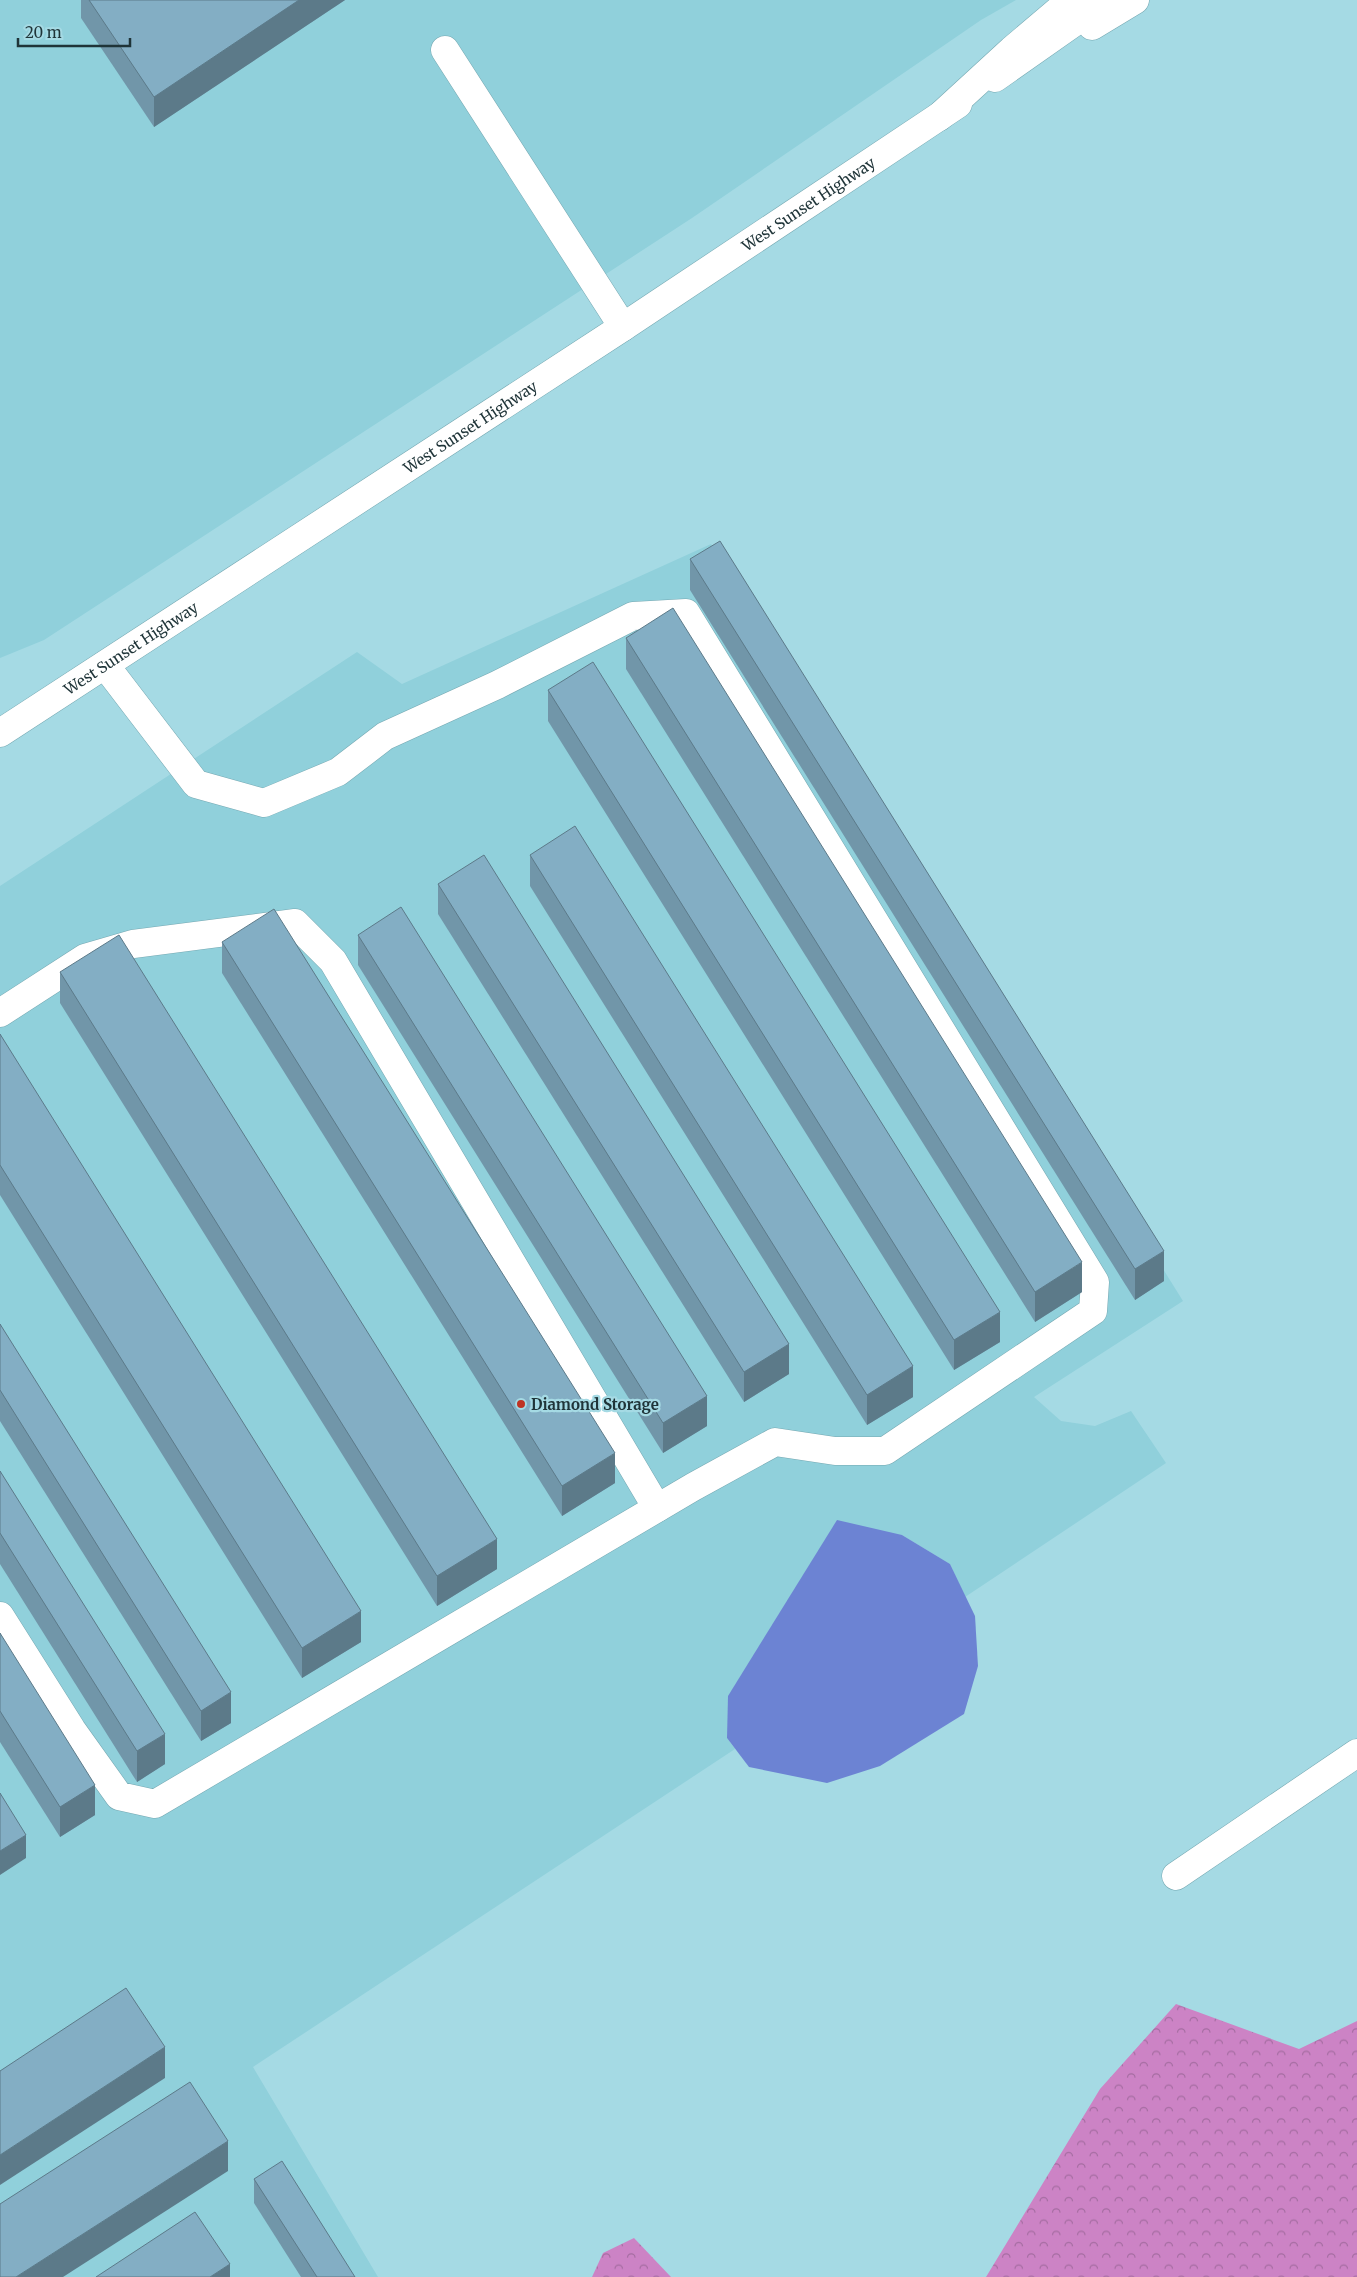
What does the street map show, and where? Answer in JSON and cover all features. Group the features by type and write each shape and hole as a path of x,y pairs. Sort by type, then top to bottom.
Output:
{"main road":[{"path":"938,117 1071,0"},
{"name":"West Sunset Highway","path":"0,733 623,327 938,117 1106,0"},
{"name":"West Sunset Highway","path":"938,117 1136,0"},
{"path":"445,50 623,327"},
{"path":"0,1616 72,1730 118,1796 155,1804 657,1508 775,1442 835,1451 885,1451 1093,1311 1095,1282 686,613 633,616 497,685 384,736 338,772 264,803 196,784 105,665"},
{"path":"0,1013 85,958 133,944 295,923 333,961 657,1508"},
{"path":"1176,1876 1357,1753"}],"shaded area":[{"path":"0,0 1016,0 981,20 692,218 44,640 0,658"},
{"name":"Diamond Storage","path":"711,544 1183,1301 1034,1397 1061,1421 1095,1426 1131,1411 1166,1463 965,1597 950,1564 902,1535 727,1738 735,1749 253,2067 378,2277 0,2277 0,886 357,652 402,684"}],"green space":[{"path":"1176,2004 1299,2049 1357,2021 1357,2277 986,2277 1100,2089"},
{"path":"634,2238 671,2277 592,2277 603,2253"}],"water":[{"path":"837,1520 902,1535 950,1564 975,1616 978,1666 964,1714 880,1766 827,1783 749,1767 727,1738 728,1696"}],"building":[{"path":"89,0 299,0 154,97"},
{"path":"720,541 1164,1251 1135,1269 690,559"},
{"path":"673,608 1082,1262 1035,1292 626,638"},
{"path":"593,662 1000,1312 954,1340 548,690"},
{"path":"575,826 913,1366 867,1395 530,855"},
{"path":"484,855 789,1344 744,1372 438,884"},
{"path":"401,907 707,1396 663,1423 358,935"},
{"path":"274,909 615,1453 562,1486 222,942"},
{"path":"119,935 497,1539 437,1576 60,972"},
{"path":"0,1034 361,1611 302,1648 0,1165"},
{"path":"0,1324 231,1692 201,1711 0,1390"},
{"path":"0,1471 165,1734 137,1751 0,1533"},
{"path":"0,1633 95,1785 60,1807 0,1711"},
{"path":"0,1793 26,1835 0,1851"},
{"path":"126,1988 165,2047 0,2155 0,2071"},
{"path":"190,2082 228,2141 16,2277 0,2277 0,2204"},
{"path":"282,2161 355,2277 317,2277 254,2179"},
{"path":"195,2212 230,2264 210,2277 96,2277"}],"place":[{"name":"Diamond Storage","path":"521,1404"}]}
